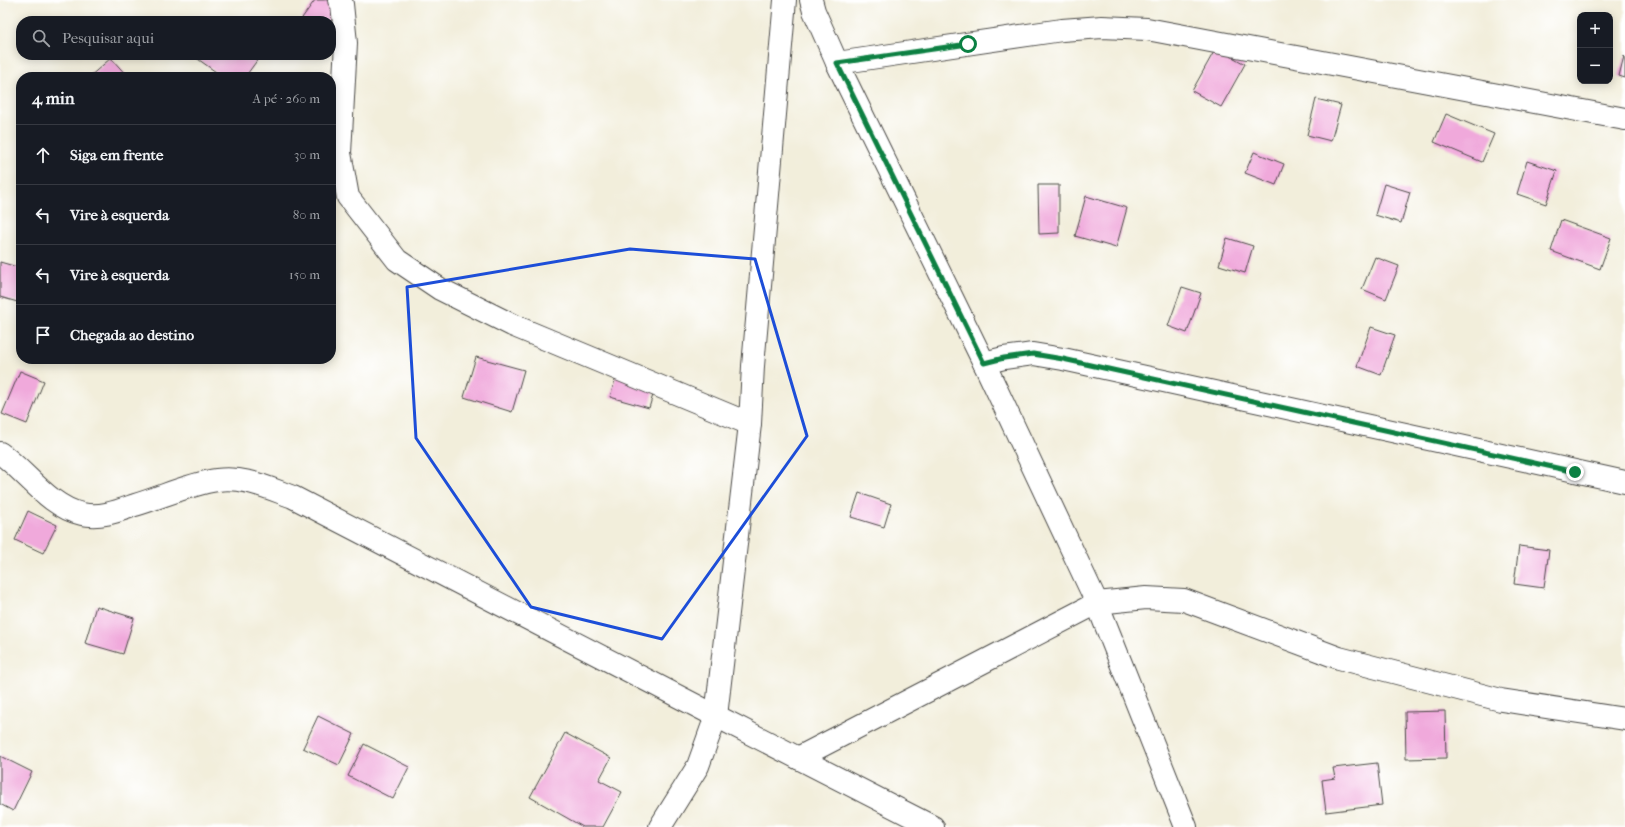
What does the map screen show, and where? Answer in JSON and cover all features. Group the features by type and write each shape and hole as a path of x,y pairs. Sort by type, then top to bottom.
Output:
{"street":[{"path":"339,0 342,4 346,43 340,153 348,197 397,260 440,289 512,325 750,424"},
{"path":"660,827 698,766 716,716 750,424 753,366 785,0"},
{"path":"811,0 814,11 837,63 984,363 1097,603 1186,827"},
{"path":"837,63 1062,30 1102,27 1147,29 1625,119"},
{"path":"984,363 1004,358 1033,354 1063,359 1625,482"},
{"path":"0,453 9,459 31,481 60,505 82,514 105,515 218,480 252,482 293,498 933,827"},
{"path":"798,758 1097,603 1146,598 1184,600 1347,660 1501,700 1625,719"}],"highlighted area":[{"path":"630,249 755,259 807,436 662,639 531,607 416,438 407,287"}],"building":[{"path":"315,0 334,0 342,6 335,16 303,16"},
{"path":"1216,48 1245,64 1221,107 1192,91"},
{"path":"1624,56 1625,57 1625,78 1619,76"},
{"path":"109,60 113,60 124,72 95,72"},
{"path":"199,60 257,60 249,72 216,72"},
{"path":"1316,99 1341,105 1331,141 1307,135"},
{"path":"1446,114 1494,134 1482,162 1434,142"},
{"path":"1254,152 1284,164 1276,185 1245,173"},
{"path":"1527,161 1557,171 1546,204 1517,194"},
{"path":"1384,184 1410,192 1401,223 1375,215"},
{"path":"1038,185 1059,185 1059,233 1039,234"},
{"path":"1086,196 1127,208 1116,248 1075,236"},
{"path":"1561,220 1611,238 1600,269 1551,251"},
{"path":"1227,238 1253,246 1245,273 1219,265"},
{"path":"1375,257 1399,266 1386,299 1362,289"},
{"path":"0,262 16,267 16,302 0,297"},
{"path":"1182,287 1201,293 1187,333 1168,326"},
{"path":"1371,327 1395,335 1381,375 1357,366"},
{"path":"476,357 524,370 512,412 464,397"},
{"path":"20,371 44,381 27,424 2,414"},
{"path":"617,374 656,385 649,408 610,397"},
{"path":"859,493 891,504 884,527 851,517"},
{"path":"28,511 57,525 43,553 15,540"},
{"path":"1519,546 1549,550 1544,588 1514,584"},
{"path":"96,606 134,618 123,654 85,643"},
{"path":"1445,711 1446,758 1406,759 1405,712"},
{"path":"318,716 354,734 339,765 303,748"},
{"path":"565,733 611,758 599,780 622,792 603,827 583,827 530,797"},
{"path":"364,744 409,767 393,799 348,776"},
{"path":"0,756 32,772 13,811 0,804"},
{"path":"1377,763 1382,805 1326,812 1322,780 1335,778 1333,768"}],"route":[{"path":"968,44 837,63 984,363 1004,358 1033,354 1063,359 1575,472"}]}
